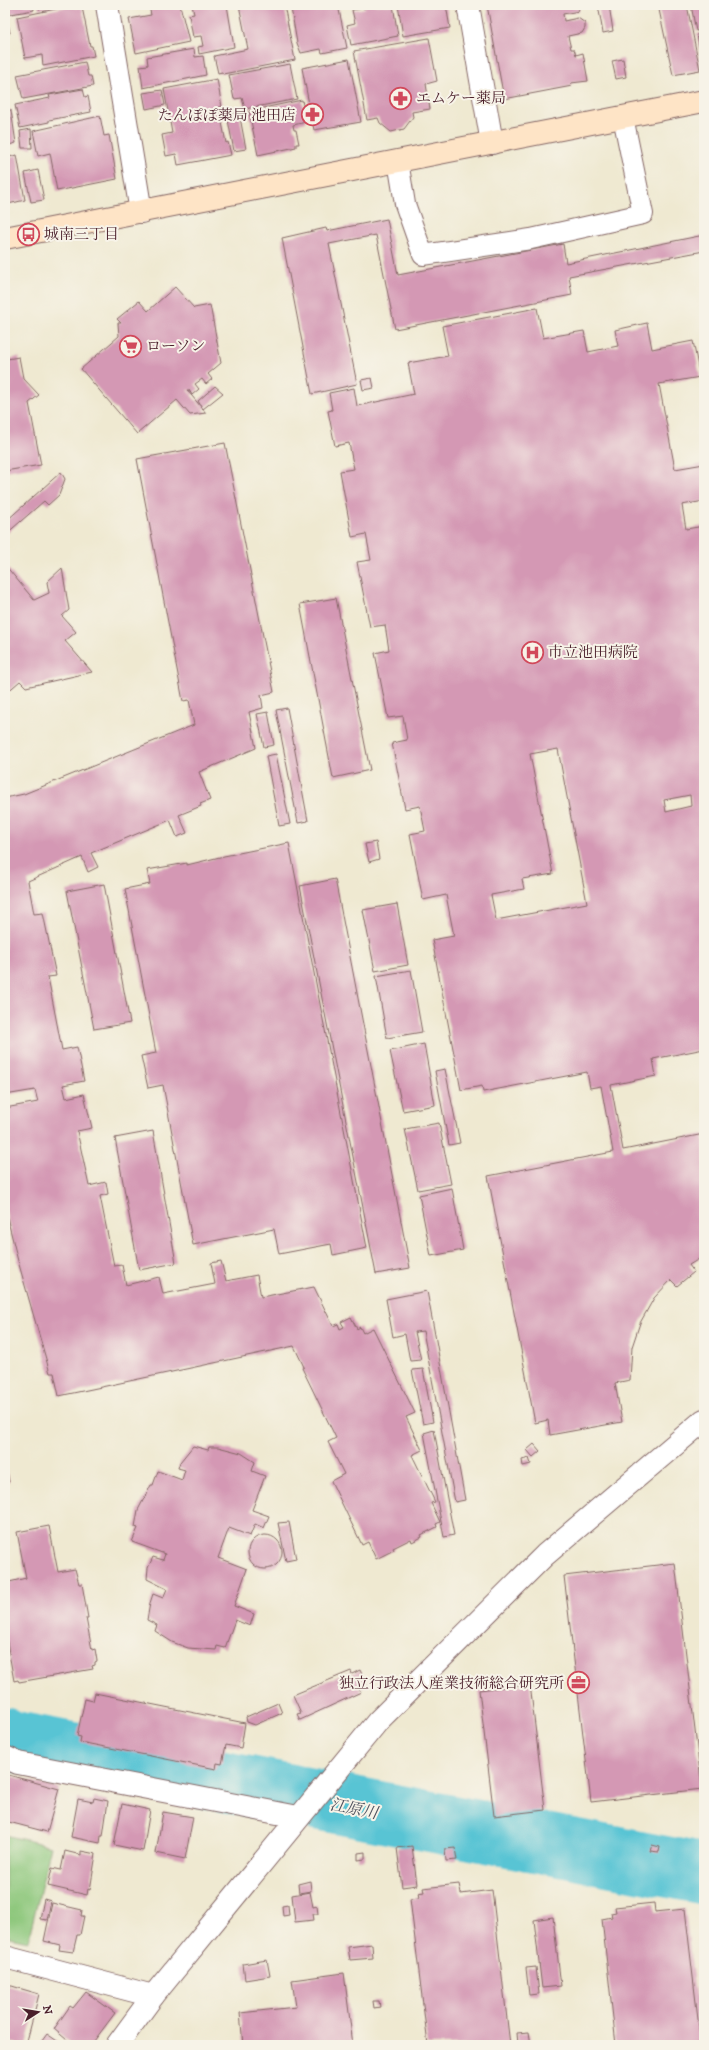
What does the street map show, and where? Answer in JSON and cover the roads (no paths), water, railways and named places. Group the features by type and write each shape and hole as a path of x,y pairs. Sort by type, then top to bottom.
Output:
{"street":[{"path":"107,5 141,212"},
{"path":"468,5 492,143"},
{"path":"5,238 704,101"},
{"path":"117,2045 154,1996 298,1817 378,1721 544,1555 704,1420"},
{"path":"5,1757 26,1764 298,1817"},
{"path":"5,1957 154,1996"}],"lane":[{"path":"398,161 405,204 423,255 531,239 643,214 623,117"}],"waterway":[{"name":"江原川","path":"5,1738 12,1741 704,1874"}],"place":[{"name":"エムケー薬局","path":"401,98"},
{"name":"たんぽぽ薬局 池田店","path":"312,115"},
{"name":"城南三丁目","path":"28,234"},
{"name":"ローソン","path":"130,346"},
{"name":"市立池田病院","path":"532,652"},
{"name":"独立行政法人産業技術総合研究所","path":"579,1683"}]}
